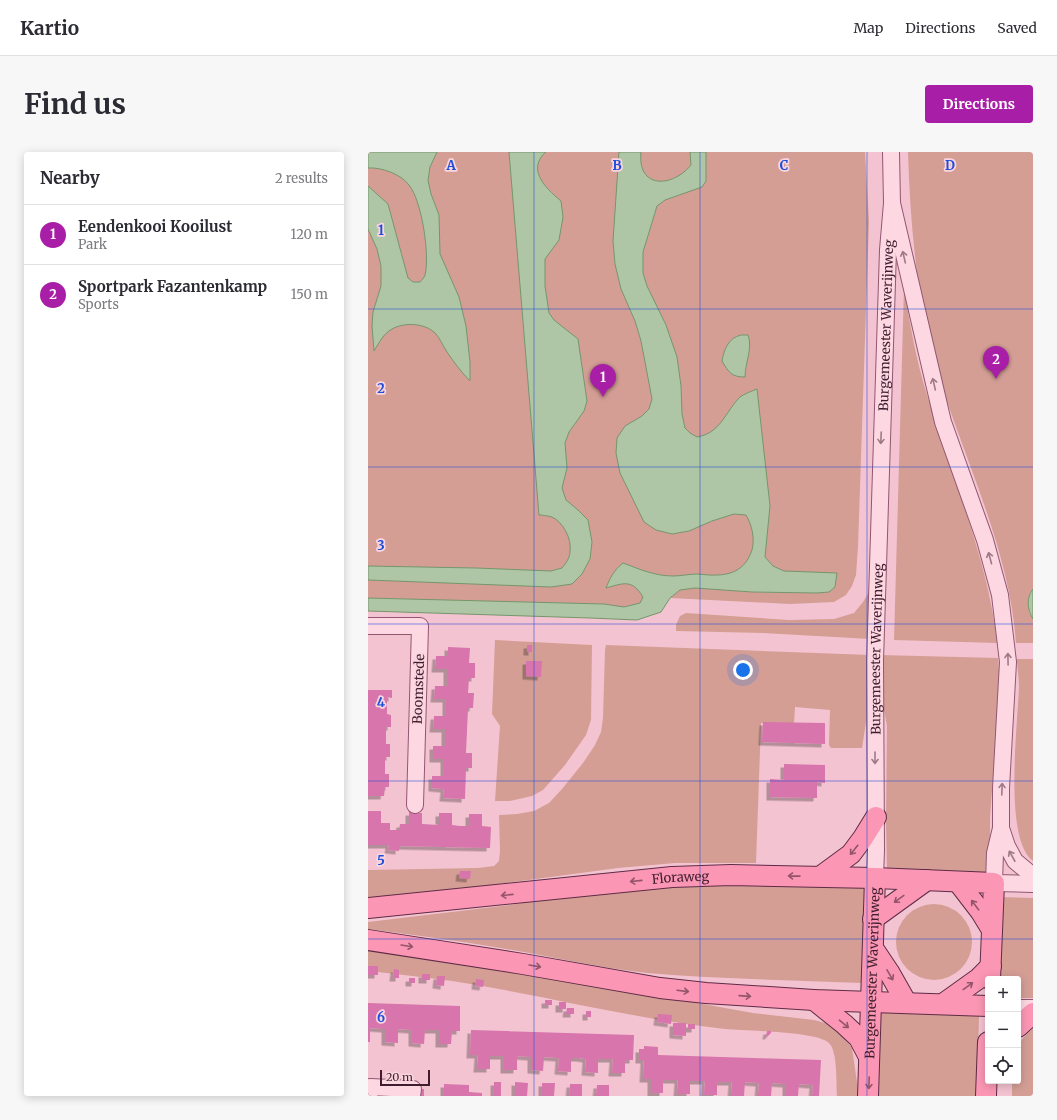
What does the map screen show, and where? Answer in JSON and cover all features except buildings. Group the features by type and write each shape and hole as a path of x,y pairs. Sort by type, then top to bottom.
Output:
{"main road":[{"path":"821,876 851,854 876,817"},
{"name":"Floraweg","path":"368,908 672,877 731,875 821,876 994,883"},
{"name":"Burgemeester Waverijnweg","path":"868,1096 875,878"},
{"path":"873,919 927,880"},
{"path":"958,882 981,912 992,930"},
{"name":"Burgemeester Waverijnweg","path":"990,972 994,883"},
{"path":"368,940 524,964 660,988 706,994 814,1000 985,1006"},
{"path":"873,948 906,1002"},
{"path":"943,1004 990,972"},
{"path":"814,1000 859,1038 869,1057"},
{"path":"1021,1024 1033,1013"}],"street":[{"name":"Burgemeester Waverijnweg","path":"875,878 875,654 888,250 892,203 891,152"},
{"name":"Burgemeester Waverijnweg","path":"892,203 944,422 985,540 1000,595 1008,662 1001,828 995,853 994,883"},
{"name":"Boomstede","path":"368,626 420,626 415,805"},
{"path":"1001,828 1007,846 1015,861 1033,876"},
{"path":"994,883 1033,884"},
{"path":"1021,1008 1033,1008"},
{"path":"370,1096 370,1088 412,1089 412,1096"}],"shaded area":[{"path":"368,152 865,152 869,221 858,547 856,575 852,586 846,595 834,602 790,604 670,598 679,591 639,614 368,604","holes":["713,589 817,593 752,592"]},
{"path":"368,152 437,152 430,167 428,180 431,194 439,215 440,254 459,297 466,326 470,362 470,381 452,359 437,335 426,327 420,325 402,325 392,329 384,336 374,351 372,326 373,312 381,286 381,266 377,249 368,229 368,186 388,204 408,278 413,282 420,282 425,276 426,242 418,203 409,185 401,178 390,172 368,168"},
{"path":"509,152 546,152 540,159 538,171 547,188 561,201 563,217 559,240 545,259 545,286 549,313 554,320 578,339 587,401 584,411 569,432 565,443 567,468 562,488 566,500 588,520 592,542 590,559 582,574 572,584 551,587 368,580 368,566 551,571 562,568 569,556 570,541 566,531 556,519 539,515"},
{"path":"619,152 641,152 641,164 644,173 657,181 666,181 683,173 691,165 690,152 706,152 706,181 702,187 665,200 657,206 643,252 643,273 647,286 666,325 677,357 681,386 682,414 685,428 697,437 705,435 717,427 740,397 757,389 770,506 765,557 773,566 784,571 837,573 835,587 829,592 817,593 752,592 695,588 680,590 670,598 661,612 637,620 368,611 368,598 604,604 624,607 640,603 643,597 635,587 627,584 606,588 617,568 623,563 647,572 666,576 697,574 717,575 736,571 749,557 753,545 753,536 750,523 746,515 734,514 712,521 689,531 672,534 656,530 644,522 620,473 616,453 617,438 625,426 642,416 649,409 652,399 641,341 635,321 621,289 615,264 613,241"},
{"path":"908,152 1033,152 1033,589 1030,593 1029,612 1033,619 1033,643 1016,643 1012,606 994,534 934,359 918,282 910,204"},
{"path":"904,288 911,328 927,395 968,518 986,580 997,643 894,640"},
{"path":"741,335 748,335 750,345 745,377 731,374 722,361 727,345 733,339"},
{"path":"872,587 870,639 763,633 676,631 676,625 680,616 686,613 789,620 834,619 854,613"},
{"path":"1033,589 1033,619 1029,611 1028,600"},
{"path":"495,640 592,645 591,720 586,735 565,765 543,790 532,796 510,801 495,801 500,726 492,714"},
{"path":"606,645 870,655 870,697 862,748 831,748 829,745 830,710 795,707 794,724 761,723 756,863 675,863 618,868 433,893 390,898 368,898 368,870 478,868 494,866 499,861 499,815 534,811 549,803 583,763 595,745 601,732 603,718"},
{"path":"880,655 998,658 1000,683 990,817 990,874 887,870 887,726 881,693"},
{"path":"1017,659 1033,659 1033,861 1024,849 1018,830 1015,806 1014,779 1019,686"},
{"path":"761,884 864,887 862,983 727,978 647,973 472,943 368,929 368,922 510,905 597,891 680,885"},
{"path":"999,897 1033,898 1033,998 1021,998 1021,976 996,976"},
{"path":"934,904 948,907 961,915 969,928 972,942 969,956 961,969 948,977 934,980 920,977 907,969 899,956 896,942 899,928 907,915 920,907"},
{"path":"368,950 430,955 753,1013 814,1020 829,1024 841,1034 852,1048 859,1096 837,1096 834,1053 829,1043 822,1039 780,1032 725,1029 691,1025 452,981 368,971"},
{"path":"880,1010 979,1013 977,1096 877,1096"},
{"path":"1033,1028 1033,1096 1012,1096 1012,1084 1021,1084 1021,1041"}],"place":[{"name":"Sportpark Fazantenkamp","path":"996,379"},
{"name":"Eendenkooi Kooilust","path":"603,397"}]}
